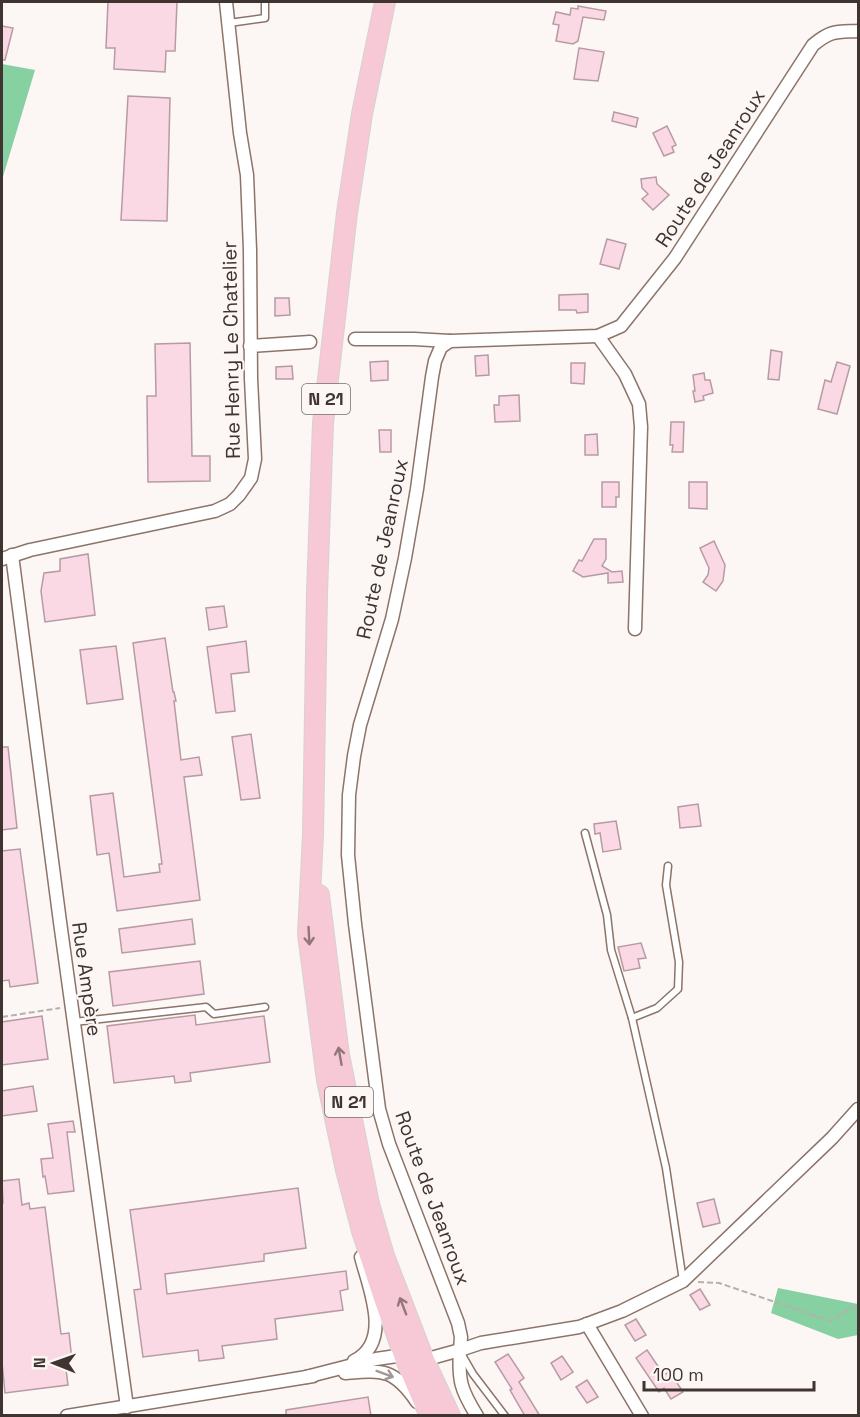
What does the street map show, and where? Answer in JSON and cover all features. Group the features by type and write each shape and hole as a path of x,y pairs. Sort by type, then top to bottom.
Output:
{"main road":[{"name":"N 21","path":"385,2 362,114 347,213 323,423 313,835 308,934 327,1080 338,1134 362,1231 427,1416"},
{"name":"N 21","path":"313,835 339,1055 369,1204 384,1256 424,1360 450,1416"}],"street":[{"name":"Rue Henry Le Chatelier","path":"7,557 30,550 215,511 230,504 250,478 255,459 250,346 247,174 240,133 226,2"},
{"name":"Route de Jeanroux","path":"477,1416 460,1383 461,1337 458,1323 388,1144 379,1109 348,855 349,795 360,725 392,619 405,558 435,361 441,347 450,341 598,336 621,326 675,258 813,45 833,32 858,31"},
{"path":"598,336 625,374 639,404 641,427 635,629"},
{"path":"355,339 450,341"},
{"path":"250,346 310,342"},
{"name":"Rue Ampère","path":"7,557 127,1407"},
{"path":"306,1377 376,1359 404,1355 424,1360 481,1343 579,1327 622,1311 683,1281 832,1138 858,1109"},
{"path":"306,1377 361,1358 368,1352 376,1326 373,1299 335,1145 338,1134"},
{"path":"587,1324 642,1416"},
{"path":"67,1416 306,1377 378,1370 393,1376 409,1390 427,1416"}],"lane":[{"path":"229,23 265,18 265,2"},
{"path":"585,833 607,915 611,950 632,1018 666,1167 683,1281"},
{"path":"632,1018 657,1008 678,989 679,962 666,885 668,866"},
{"path":"73,1022 206,1006 214,1014 265,1007"},
{"path":"460,1350 473,1374 505,1416"}],"path":[{"path":"2,1017 71,1007"},
{"path":"683,1281 719,1283 831,1321 858,1304"}],"green space":[{"path":"2,64 35,70 2,180"},
{"path":"778,1288 858,1304 858,1335 838,1339 771,1313"}],"building":[{"path":"108,2 177,2 175,51 166,51 165,72 114,69 115,48 106,48"},
{"path":"578,6 606,11 604,20 583,17 578,41 573,44 556,41 559,25 553,24 556,12 570,15 571,8 578,9"},
{"path":"2,26 13,28 5,60 2,60"},
{"path":"579,48 604,52 598,81 574,79"},
{"path":"128,96 170,98 167,221 121,220"},
{"path":"614,112 638,118 636,127 612,121"},
{"path":"667,126 676,145 672,147 674,152 664,156 653,133"},
{"path":"656,177 657,184 669,195 653,210 642,199 648,194 642,188 641,179"},
{"path":"607,239 626,244 619,269 600,264"},
{"path":"588,294 588,312 559,310 559,295"},
{"path":"275,298 289,298 290,315 275,316"},
{"path":"190,343 192,456 210,456 210,481 148,482 147,396 156,396 155,344"},
{"path":"771,350 782,352 779,380 768,379"},
{"path":"488,355 489,375 476,376 475,356"},
{"path":"388,361 388,380 371,381 370,362"},
{"path":"837,362 850,366 837,414 818,409 825,380 831,382"},
{"path":"571,363 585,363 584,384 571,383"},
{"path":"292,366 293,379 276,379 276,367"},
{"path":"704,373 705,380 710,380 713,393 703,396 704,400 695,402 693,375"},
{"path":"519,395 520,421 495,422 494,405 499,405 499,396"},
{"path":"671,422 684,422 683,452 672,452"},
{"path":"379,430 391,430 391,452 380,452"},
{"path":"597,434 598,455 585,455 585,435"},
{"path":"602,482 619,482 616,507 602,507"},
{"path":"689,482 707,482 707,509 689,508"},
{"path":"594,539 606,539 606,559 602,566 612,572 622,571 623,582 608,583 608,573 583,577 573,571 579,560 582,561"},
{"path":"714,541 725,565 723,581 716,591 703,582 708,575 709,568 700,548"},
{"path":"88,554 95,615 45,622 41,591 44,573 60,571 60,559"},
{"path":"224,606 227,627 209,630 206,608"},
{"path":"165,638 176,701 174,701 181,760 199,757 202,775 184,777 200,900 117,911 109,853 97,855 90,796 113,793 124,877 160,872 159,864 162,864 133,643"},
{"path":"246,641 249,672 231,674 235,711 216,713 207,647"},
{"path":"116,646 123,699 87,704 80,650"},
{"path":"251,734 260,798 241,800 232,737"},
{"path":"2,747 8,747 17,828 2,830"},
{"path":"698,804 701,826 680,828 678,807"},
{"path":"616,821 621,849 603,852 600,833 595,834 594,824"},
{"path":"20,849 38,983 10,987 9,980 2,981 2,851"},
{"path":"192,919 195,944 122,953 119,929"},
{"path":"641,943 646,958 638,959 640,968 624,971 618,947"},
{"path":"200,961 204,994 113,1006 109,972"},
{"path":"195,1015 196,1025 264,1016 270,1062 190,1073 191,1081 175,1083 174,1076 114,1083 107,1026"},
{"path":"42,1016 48,1059 2,1065 2,1022"},
{"path":"33,1086 37,1111 2,1116 2,1091"},
{"path":"73,1121 75,1132 67,1132 74,1191 48,1194 41,1159 53,1158 48,1124"},
{"path":"19,1179 22,1205 29,1203 30,1209 45,1207 61,1334 69,1333 72,1360 65,1361 68,1385 5,1393 2,1362 2,1181"},
{"path":"298,1188 306,1248 264,1254 264,1261 165,1274 167,1294 346,1271 348,1289 340,1291 343,1310 275,1319 277,1339 222,1346 224,1358 199,1361 198,1350 143,1357 134,1290 141,1289 130,1210"},
{"path":"714,1199 720,1223 703,1227 697,1203"},
{"path":"700,1289 710,1305 700,1310 690,1295"},
{"path":"636,1319 646,1335 635,1341 625,1325"},
{"path":"647,1350 664,1375 669,1372 683,1392 671,1399 664,1388 659,1392 636,1358"},
{"path":"508,1354 524,1378 519,1382 540,1416 525,1416 495,1362"},
{"path":"562,1356 573,1372 561,1380 551,1363"},
{"path":"587,1380 598,1397 587,1403 576,1387"},
{"path":"368,1397 371,1416 286,1416 286,1410"}]}
